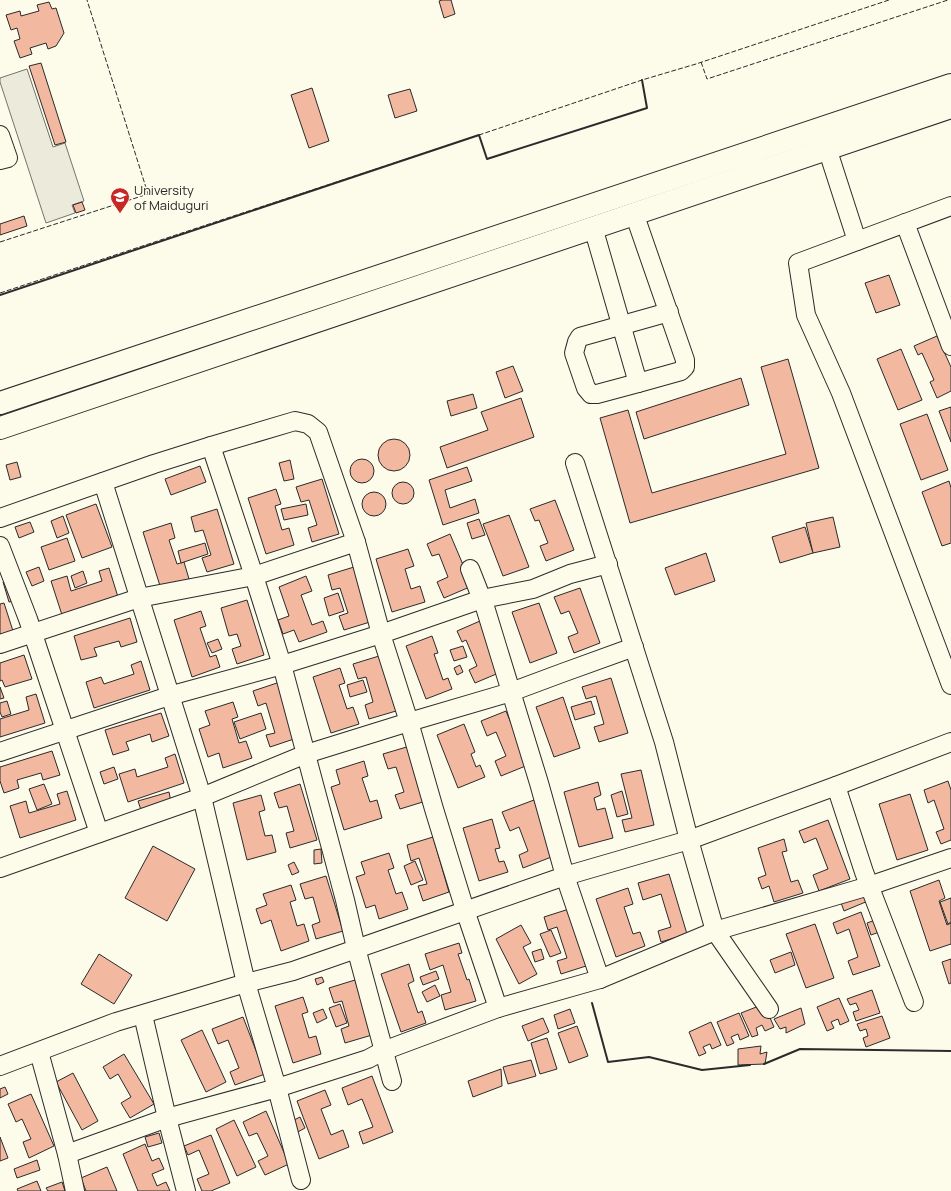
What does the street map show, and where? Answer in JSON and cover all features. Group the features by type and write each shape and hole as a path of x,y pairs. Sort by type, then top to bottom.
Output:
{"highway":[{"path":"0,403 951,85"},
{"path":"0,428 951,107"}],"street":[{"path":"0,135 8,158 0,160"},
{"path":"827,148 857,241"},
{"path":"951,206 798,263 806,315 841,393 951,684"},
{"path":"634,213 685,360 685,367 681,371 597,394 591,394 586,388 574,353 576,342 580,337 668,312"},
{"path":"905,223 951,346"},
{"path":"593,227 638,383"},
{"path":"0,518 211,446 295,421 308,424 318,432 356,542 434,809 465,910 498,1008"},
{"path":"211,446 282,665 392,1081"},
{"path":"575,463 664,742 689,840 715,931 769,1008"},
{"path":"103,482 202,797 246,983 277,1088 301,1180"},
{"path":"0,644 32,632 139,598 254,576 356,542"},
{"path":"0,546 32,632 99,833"},
{"path":"0,752 170,696 282,665 382,634 482,599 533,589 570,574 608,564"},
{"path":"470,569 482,599 539,783 565,876 600,979"},
{"path":"0,868 202,797 306,754 511,692 562,672 634,647"},
{"path":"0,1066 116,1022 246,983 294,971 565,876 689,840 951,742"},
{"path":"836,786 869,886 914,1002"},
{"path":"67,1154 167,1118 277,1088 368,1059 383,1051 498,1008 600,979 715,931 869,886 951,858"},
{"path":"143,1015 186,1191"},
{"path":"39,1052 67,1154 75,1191"}],"shaded area":[{"path":"27,69 53,147 65,143 84,201 72,205 75,213 46,223 0,82 0,78"}],"building":[{"path":"451,0 455,14 444,18 439,1"},
{"path":"49,2 52,9 56,8 64,33 56,46 48,49 46,43 30,48 32,54 20,58 14,41 20,39 17,28 11,30 6,15 20,11 21,16 39,11 37,5"},
{"path":"41,63 66,142 55,145 29,66"},
{"path":"312,88 329,141 309,148 291,95"},
{"path":"410,89 417,111 395,118 388,95"},
{"path":"82,202 85,210 76,213 73,205"},
{"path":"24,216 27,226 0,235 0,224"},
{"path":"889,275 900,305 876,313 865,283"},
{"path":"937,336 951,367 951,391 937,398 930,382 934,380 922,353 918,355 914,346"},
{"path":"901,349 922,400 898,410 877,359"},
{"path":"788,359 819,468 630,523 600,418 628,410 652,493 786,454 761,367"},
{"path":"513,366 523,391 505,398 496,372"},
{"path":"741,378 749,405 644,439 636,412"},
{"path":"473,394 477,408 451,416 447,401"},
{"path":"521,398 534,437 447,468 440,447 488,430 481,412"},
{"path":"951,407 951,442 939,411"},
{"path":"927,414 948,470 921,480 900,424"},
{"path":"394,439 405,444 410,455 405,466 394,471 383,466 378,455 383,444"},
{"path":"362,459 371,462 374,471 371,480 362,483 353,480 350,471 353,462"},
{"path":"290,460 294,479 284,481 279,463"},
{"path":"17,462 21,477 10,480 6,465"},
{"path":"200,466 206,482 171,495 165,479"},
{"path":"467,467 472,481 445,490 450,508 475,499 479,513 443,525 429,480"},
{"path":"322,479 339,534 312,542 308,528 317,525 309,500 301,502 296,487"},
{"path":"949,481 951,488 951,543 942,546 922,492"},
{"path":"403,482 411,485 414,493 411,501 403,504 395,501 392,493 395,485"},
{"path":"276,489 281,504 275,506 282,530 289,528 294,545 266,554 248,498"},
{"path":"374,492 382,496 386,504 382,512 374,516 366,512 362,504 366,496"},
{"path":"555,500 574,550 546,561 540,546 548,543 539,520 535,521 530,509"},
{"path":"96,504 112,547 82,558 66,515"},
{"path":"306,504 308,515 284,520 281,509"},
{"path":"217,509 234,564 207,572 202,558 211,555 203,530 195,532 191,517"},
{"path":"509,515 529,567 503,576 483,524"},
{"path":"63,516 69,533 57,538 51,521"},
{"path":"833,517 840,547 813,553 806,523"},
{"path":"479,519 485,535 472,539 467,523"},
{"path":"30,522 34,532 19,538 15,527"},
{"path":"171,523 175,538 169,540 177,564 184,562 189,579 161,589 143,532"},
{"path":"805,527 813,553 780,563 772,537"},
{"path":"450,534 472,586 444,598 437,582 448,577 439,554 432,556 427,544"},
{"path":"67,538 75,561 49,570 41,547"},
{"path":"205,543 208,554 181,563 178,551"},
{"path":"408,549 414,566 405,569 411,589 420,586 425,602 392,612 376,559"},
{"path":"706,553 715,581 675,595 665,568"},
{"path":"39,567 44,581 32,586 26,572"},
{"path":"354,567 370,622 344,630 339,616 348,613 340,588 332,590 328,575"},
{"path":"109,568 118,597 62,615 51,581 67,576 71,591 102,581 99,571"},
{"path":"83,571 87,583 75,588 71,576"},
{"path":"306,576 312,591 301,595 312,625 323,621 327,632 299,642 294,630 283,634 278,620 289,616 279,587"},
{"path":"9,581 14,601 9,602 3,582"},
{"path":"580,588 600,643 574,653 568,637 578,633 569,611 561,614 554,597"},
{"path":"338,593 344,611 329,616 324,598"},
{"path":"247,600 264,655 237,664 232,649 241,646 237,634 229,636 221,608"},
{"path":"4,603 13,631 0,636 0,604"},
{"path":"539,603 557,653 530,663 512,612"},
{"path":"201,611 206,626 200,628 210,657 216,655 220,667 192,677 174,620"},
{"path":"130,618 137,642 121,647 119,641 94,648 97,656 81,660 74,636"},
{"path":"480,621 501,672 475,683 469,670 477,666 466,640 462,642 457,631"},
{"path":"432,636 438,653 434,654 443,680 448,678 452,689 426,699 406,646"},
{"path":"218,639 222,649 212,653 207,643"},
{"path":"463,646 467,657 454,661 450,650"},
{"path":"24,655 32,679 5,687 2,680 0,681 0,663"},
{"path":"379,656 396,711 369,719 365,705 373,702 366,677 358,679 353,664"},
{"path":"141,661 150,690 94,708 86,682 101,677 104,684 134,674 131,665"},
{"path":"460,665 463,672 457,675 454,668"},
{"path":"340,668 345,683 339,685 347,709 353,707 359,724 331,733 313,677"},
{"path":"611,678 628,733 599,742 594,727 604,724 596,696 586,699 582,687"},
{"path":"363,680 367,692 350,697 347,685"},
{"path":"280,682 297,738 270,747 266,735 275,733 266,703 258,706 253,691"},
{"path":"0,687 4,698 0,699"},
{"path":"36,694 45,723 0,737 0,719 29,710 26,697"},
{"path":"563,697 580,748 554,757 536,707"},
{"path":"7,701 11,714 2,717 0,712 0,703"},
{"path":"591,701 595,714 575,720 571,707"},
{"path":"233,702 238,717 232,719 239,743 246,741 252,758 223,768 219,753 208,757 199,729 210,725 205,711"},
{"path":"506,711 528,765 501,776 495,761 506,756 496,732 487,736 481,721"},
{"path":"161,713 169,736 152,742 150,734 126,742 129,750 113,755 105,730"},
{"path":"261,713 266,729 240,739 234,722"},
{"path":"464,724 475,752 471,754 476,767 480,765 485,777 458,788 437,735"},
{"path":"410,746 426,801 400,809 395,795 404,792 396,767 388,769 383,754"},
{"path":"52,751 60,775 43,780 41,773 17,780 19,788 4,793 0,781 0,767"},
{"path":"175,754 184,783 128,802 119,774 135,769 137,777 168,767 165,758"},
{"path":"364,761 368,776 362,778 370,802 377,800 382,818 344,830 331,787 340,784 336,770"},
{"path":"114,767 118,779 104,784 100,772"},
{"path":"641,770 654,825 625,832 622,820 632,818 621,774"},
{"path":"948,781 951,790 951,840 941,844 936,832 944,829 934,800 928,803 924,790"},
{"path":"598,782 601,795 594,798 597,810 605,808 613,838 579,847 564,792"},
{"path":"44,784 52,804 37,810 29,789"},
{"path":"300,784 317,840 290,848 286,833 294,831 287,806 279,808 274,793"},
{"path":"67,791 76,820 20,838 10,806 26,801 29,813 60,804 57,794"},
{"path":"622,791 628,814 617,817 611,795"},
{"path":"169,792 171,802 141,810 138,801"},
{"path":"910,794 928,850 897,860 879,804"},
{"path":"261,795 265,810 259,812 265,836 272,835 276,852 247,860 233,803"},
{"path":"534,800 554,856 523,868 519,855 528,851 519,827 510,831 502,812"},
{"path":"492,819 500,848 495,849 499,862 504,861 508,872 479,881 463,828"},
{"path":"828,820 850,879 819,891 813,875 828,869 816,838 804,843 799,831"},
{"path":"433,837 449,892 423,901 418,886 427,884 419,858 411,861 407,845"},
{"path":"784,839 787,851 782,852 791,882 798,880 803,893 774,902 769,886 762,889 758,878 766,875 758,848"},
{"path":"153,846 195,869 167,921 125,898"},
{"path":"321,849 322,863 314,864 314,850"},
{"path":"389,853 394,868 388,870 396,894 402,892 408,909 379,919 375,905 366,908 356,877 365,874 361,862"},
{"path":"415,861 423,880 411,885 404,866"},
{"path":"294,862 299,872 292,875 288,865"},
{"path":"669,874 687,934 661,942 658,931 671,927 661,894 643,900 638,883"},
{"path":"326,876 343,931 316,939 312,925 320,922 313,897 305,899 300,884"},
{"path":"939,880 945,898 939,901 947,925 951,923 951,944 930,951 910,891"},
{"path":"291,885 296,900 290,902 297,926 304,924 309,941 281,951 271,920 261,924 256,909 267,905 263,894"},
{"path":"628,888 633,904 624,907 633,934 640,932 645,946 616,957 596,899"},
{"path":"865,891 868,901 844,911 840,900"},
{"path":"951,898 951,922 948,924 940,902"},
{"path":"569,909 586,966 561,974 557,961 567,958 557,927 548,930 544,917"},
{"path":"861,912 880,966 853,975 848,961 858,957 849,929 837,934 833,923"},
{"path":"878,919 882,931 871,935 867,923"},
{"path":"815,924 834,978 806,988 786,934"},
{"path":"521,925 531,943 523,947 537,974 519,984 496,939"},
{"path":"551,930 561,953 550,957 540,934"},
{"path":"459,943 462,953 458,954 467,980 469,979 476,1001 445,1010 441,995 451,992 443,965 430,970 425,954"},
{"path":"541,949 544,959 535,962 532,952"},
{"path":"791,952 795,965 775,973 770,960"},
{"path":"99,954 132,975 114,1004 81,984"},
{"path":"951,959 951,983 949,984 942,962"},
{"path":"409,964 414,981 408,984 418,1013 422,1011 426,1023 401,1032 381,974"},
{"path":"436,971 439,979 423,985 420,977"},
{"path":"322,977 324,982 317,985 315,979"},
{"path":"355,980 372,1035 345,1043 341,1029 349,1026 342,1001 334,1003 329,988"},
{"path":"435,985 440,996 427,1002 422,992"},
{"path":"872,990 880,1013 856,1021 853,1012 859,1010 856,1003 850,1005 847,999"},
{"path":"303,997 308,1012 302,1014 309,1038 316,1036 321,1054 293,1063 275,1006"},
{"path":"839,998 849,1021 840,1025 838,1019 831,1022 834,1028 827,1031 817,1007"},
{"path":"340,1004 347,1023 336,1027 329,1008"},
{"path":"764,1004 774,1027 765,1031 762,1025 756,1028 758,1035 752,1037 741,1013"},
{"path":"801,1008 805,1024 786,1033 786,1027 780,1029 774,1019"},
{"path":"323,1009 327,1018 317,1023 313,1013"},
{"path":"570,1009 575,1023 558,1029 554,1015"},
{"path":"739,1013 749,1036 740,1040 738,1034 731,1037 734,1043 727,1046 717,1022"},
{"path":"882,1016 890,1038 866,1047 863,1038 868,1036 866,1029 860,1031 857,1024"},
{"path":"243,1017 265,1074 235,1085 230,1072 239,1068 228,1040 218,1044 212,1029"},
{"path":"543,1018 549,1032 528,1041 522,1026"},
{"path":"711,1022 721,1045 712,1049 710,1044 703,1047 706,1053 699,1056 689,1032"},
{"path":"577,1026 588,1056 569,1063 558,1033"},
{"path":"202,1030 226,1082 206,1092 181,1040"},
{"path":"547,1038 557,1069 540,1074 531,1043"},
{"path":"761,1046 760,1054 767,1052 765,1064 738,1065 738,1049"},
{"path":"124,1054 154,1104 130,1118 121,1103 131,1097 118,1074 110,1079 103,1067"},
{"path":"531,1060 536,1076 508,1084 503,1067"},
{"path":"501,1069 502,1086 473,1097 468,1081"},
{"path":"73,1073 98,1121 82,1130 56,1082"},
{"path":"372,1076 393,1132 363,1144 359,1132 373,1127 362,1099 348,1105 342,1088"},
{"path":"5,1087 8,1094 0,1098 0,1089"},
{"path":"325,1090 331,1105 321,1109 331,1135 343,1130 349,1147 319,1159 297,1101"},
{"path":"31,1094 54,1146 29,1158 23,1142 31,1139 22,1119 16,1122 8,1104"},
{"path":"266,1111 289,1164 265,1175 258,1161 268,1156 257,1133 249,1136 243,1122"},
{"path":"300,1117 305,1128 296,1133 290,1122"},
{"path":"234,1120 256,1167 237,1176 216,1129"},
{"path":"159,1133 162,1143 148,1147 145,1137"},
{"path":"211,1135 230,1183 211,1191 202,1191 197,1179 209,1174 199,1150 188,1155 184,1146"},
{"path":"0,1137 8,1158 0,1161"},
{"path":"145,1144 152,1161 159,1158 164,1169 152,1174 157,1186 166,1182 170,1191 138,1191 123,1154"},
{"path":"37,1160 40,1170 17,1178 14,1169"},
{"path":"107,1167 117,1191 86,1191 81,1178"},
{"path":"37,1181 41,1191 18,1191 17,1189"},
{"path":"62,1182 65,1191 48,1191 46,1188"}],"fence":[{"path":"0,242 148,194 87,0"},
{"path":"0,293 642,80 696,64 889,0"},
{"path":"701,62 707,79 948,0"}],"wall":[{"path":"0,295 479,135 487,159 647,108 642,80"},
{"path":"592,1003 608,1062 649,1057 702,1070 750,1065"},
{"path":"764,1064 800,1049 951,1051"}],"place":[{"name":"University of Maiduguri","path":"120,214"}]}
